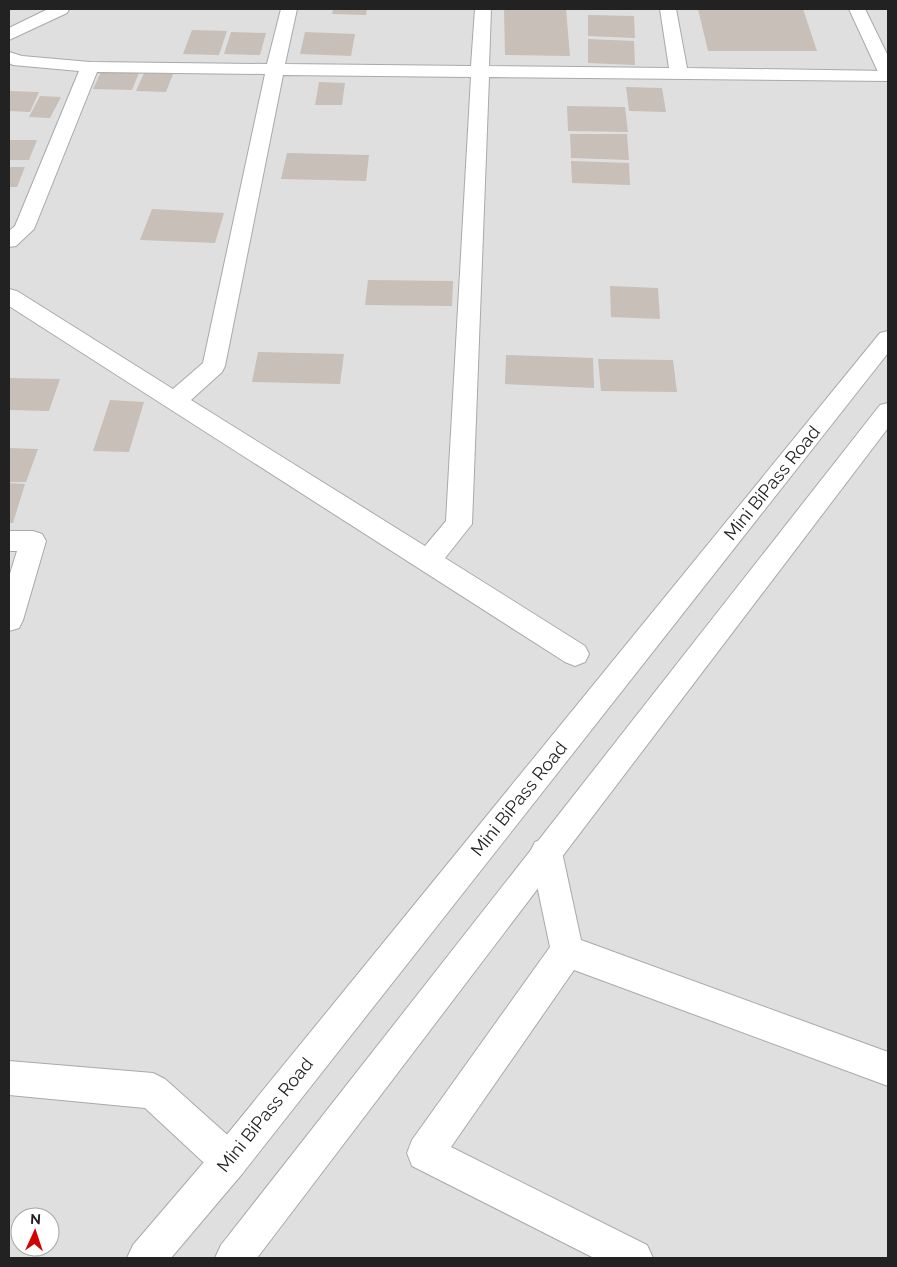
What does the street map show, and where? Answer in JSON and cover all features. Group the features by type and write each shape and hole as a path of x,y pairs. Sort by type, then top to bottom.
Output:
{"street":[{"path":"9,34 61,9"},
{"path":"174,401 214,366 289,9"},
{"path":"427,560 459,524 482,72 483,9"},
{"path":"668,9 679,74"},
{"path":"9,57 19,61 90,67 888,75 857,9"},
{"path":"9,241 24,229 90,67"},
{"path":"9,296 575,654"},
{"name":"Mini BiPass Road","path":"146,1258 229,1161 888,338"},
{"path":"234,1258 888,410"},
{"path":"9,541 33,541 9,620"},
{"path":"546,852 568,951 425,1153 634,1258"},
{"path":"568,951 888,1068"},
{"path":"9,1078 153,1091 229,1161"}],"shaded area":[{"path":"9,9 888,9 888,1258 9,1258"}],"building":[{"path":"333,9 367,9 366,15 332,14"},
{"path":"504,9 566,9 570,56 505,55"},
{"path":"698,9 803,9 817,51 708,51"},
{"path":"588,15 634,16 635,38 588,36"},
{"path":"192,30 227,31 219,55 183,54"},
{"path":"231,32 266,33 260,55 224,54"},
{"path":"305,32 355,34 351,56 300,54"},
{"path":"588,39 634,41 635,65 588,63"},
{"path":"101,72 139,73 132,90 93,89"},
{"path":"144,73 173,74 166,92 136,91"},
{"path":"319,82 345,83 342,105 315,105"},
{"path":"626,87 662,88 666,112 629,111"},
{"path":"9,91 39,92 30,112 9,111"},
{"path":"40,96 61,97 50,118 29,117"},
{"path":"567,106 625,107 628,132 568,131"},
{"path":"570,134 627,134 629,160 571,158"},
{"path":"9,140 37,140 29,160 9,160"},
{"path":"287,153 369,155 366,181 281,179"},
{"path":"571,161 629,163 630,185 572,183"},
{"path":"9,167 25,167 17,187 9,187"},
{"path":"152,209 224,213 215,243 140,240"},
{"path":"368,280 453,281 452,306 365,305"},
{"path":"610,286 658,288 660,319 611,317"},
{"path":"258,352 344,354 340,384 252,382"},
{"path":"506,355 593,358 594,388 505,384"},
{"path":"598,359 673,360 677,392 601,391"},
{"path":"9,378 60,379 49,411 9,410"},
{"path":"110,400 144,402 129,452 93,451"},
{"path":"9,448 38,449 26,482 9,482"},
{"path":"9,483 25,484 13,523 9,523"}]}
